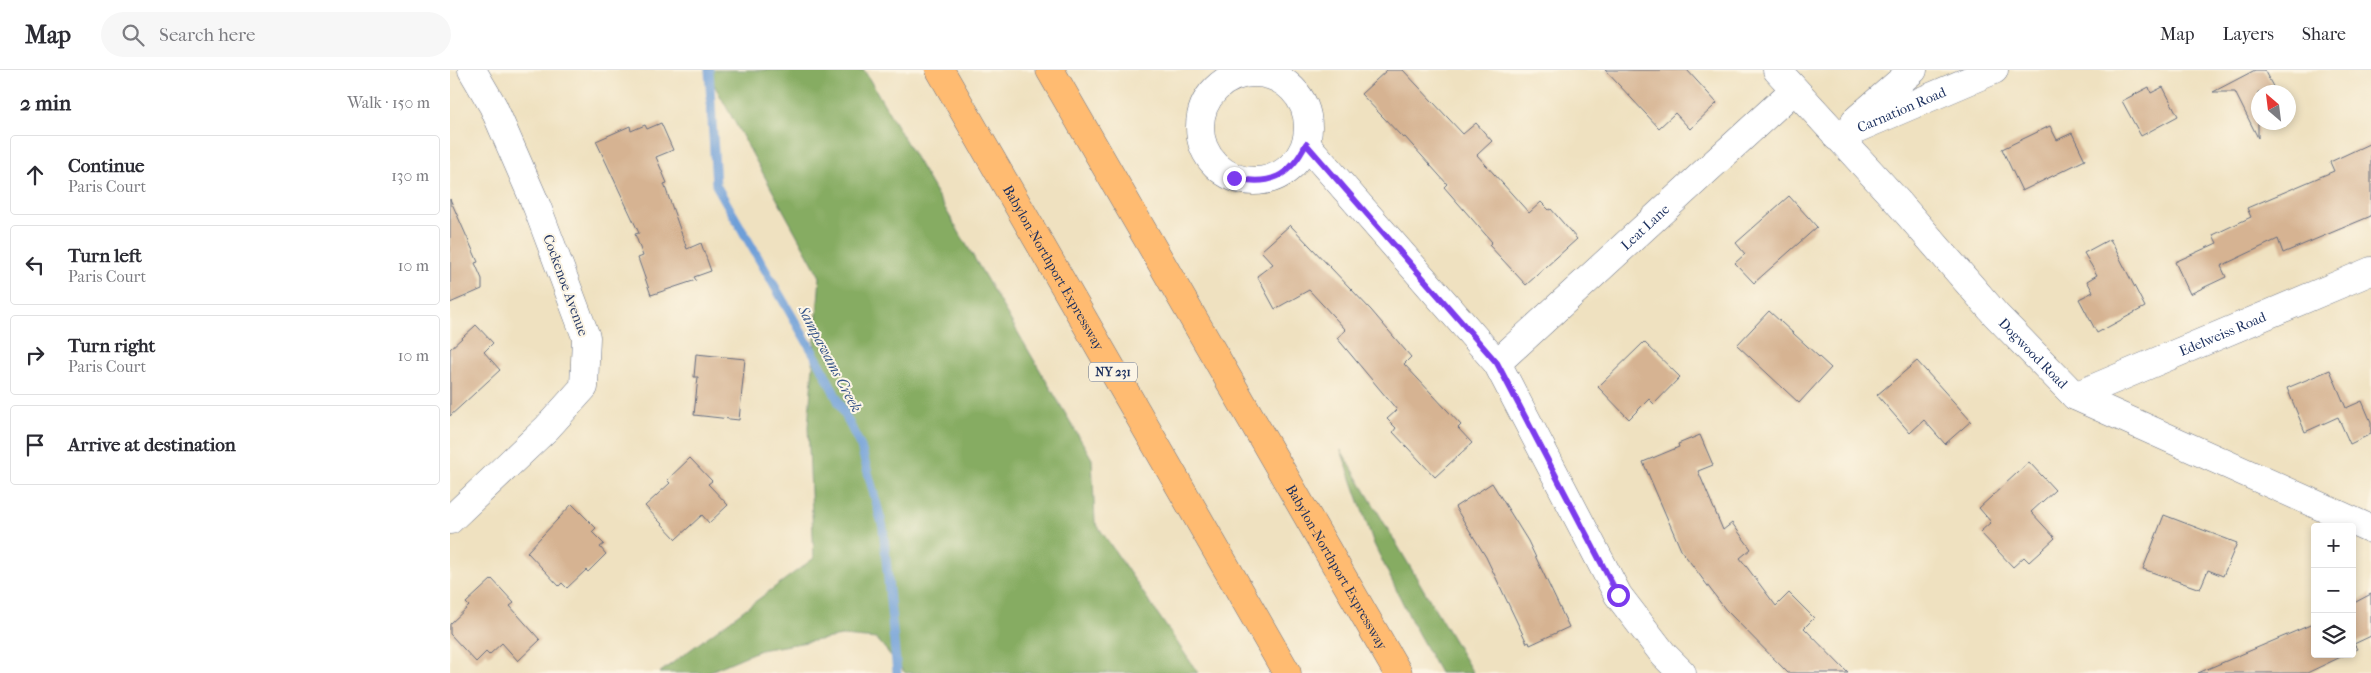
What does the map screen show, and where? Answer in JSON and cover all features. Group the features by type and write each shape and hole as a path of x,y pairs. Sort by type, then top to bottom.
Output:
{"main road":[{"name":"Babylon-Northport Expressway","path":"940,70 1287,673"},
{"name":"Babylon-Northport Expressway","path":"1050,70 1398,673"}],"street":[{"name":"Cockenoe Avenue","path":"450,520 547,428 584,387 586,337 537,207 493,106 472,70"},
{"path":"1837,137 1913,70"},
{"name":"Carnation Road","path":"1837,137 1994,70"},
{"name":"Dogwood Road","path":"1785,80 1996,315 2075,396 2371,529"},
{"name":"Leat Lane","path":"1497,363 1785,80"},
{"path":"1306,144 1497,363 1618,595 1664,655 1682,673"},
{"name":"Edelweiss Road","path":"2075,396 2371,271"}],"green space":[{"path":"706,70 864,70 1092,459 1095,522 1198,673 905,673 877,639 842,636 760,650 706,673 659,673 814,558 808,427 820,277"},
{"path":"1341,450 1473,673 1440,673 1414,626 1374,544"}],"building":[{"path":"1387,70 1403,70 1463,134 1476,123 1492,141 1477,155 1529,213 1541,202 1549,210 1551,209 1577,239 1526,285 1489,245 1492,242 1444,187 1447,184 1405,137 1403,138 1361,94"},
{"path":"1605,70 1687,70 1717,103 1690,129 1675,113 1659,128"},
{"path":"2255,70 2264,70 2272,85 2251,85 2251,124 2235,92 2213,92"},
{"path":"2149,87 2151,93 2163,87 2178,116 2141,136 2122,101"},
{"path":"661,123 673,150 656,157 667,183 664,184 687,249 701,243 711,271 694,277 696,280 651,295 638,258 643,256 635,234 639,233 596,141 630,126 631,131 645,125 647,129"},
{"path":"2050,126 2057,140 2072,133 2085,160 2022,191 2002,149"},
{"path":"2254,130 2258,130 2258,138"},
{"path":"2371,143 2371,216 2283,253 2278,239 2221,266 2226,277 2190,294 2175,262 2217,243 2213,235 2251,217 2247,208 2334,171 2330,162"},
{"path":"1789,196 1817,227 1754,283 1735,263 1745,254 1736,243"},
{"path":"450,199 478,262 475,263 482,279 482,289 450,303"},
{"path":"1290,225 1371,310 1411,357 1404,364 1461,425 1458,428 1472,443 1435,477 1393,432 1396,428 1387,419 1397,410 1337,338 1346,330 1309,290 1275,309 1257,276 1273,264 1261,251"},
{"path":"2110,239 2145,307 2097,333 2079,299 2093,292 2087,281 2097,275 2084,253"},
{"path":"1769,311 1831,368 1799,403 1737,345"},
{"path":"476,325 493,343 484,352 500,370 450,416 450,349"},
{"path":"1644,342 1680,377 1654,404 1649,399 1629,419 1598,387"},
{"path":"696,354 745,359 739,420 694,415 698,377 694,377"},
{"path":"1917,361 1971,421 1945,444 1924,420 1910,433 1877,395"},
{"path":"2330,370 2346,408 2362,401 2371,422 2371,434 2350,444 2338,417 2305,432 2287,388"},
{"path":"1700,435 1713,465 1698,471 1723,530 1732,523 1751,549 1740,558 1776,606 1789,593 1814,618 1804,628 1848,673 1788,673 1725,609 1681,550 1643,462 1679,447 1678,444"},
{"path":"690,458 712,481 708,484 728,505 709,523 702,515 676,539 645,506 670,483 667,480"},
{"path":"2029,462 2055,490 2031,512 2055,538 2029,562 2024,557 2013,567 1980,532 1991,522 1979,508"},
{"path":"1492,483 1528,541 1569,627 1530,645 1529,642 1527,643 1486,557 1455,507"},
{"path":"572,504 596,528 592,532 604,544 600,547 606,554 588,572 586,570 567,588 562,583 559,586 527,552"},
{"path":"2164,515 2237,543 2223,576 2208,570 2200,589 2143,569"},
{"path":"492,579 514,603 510,606 540,640 518,661 502,643 489,655 486,652 476,662 450,634 450,624 469,606 466,603"},
{"path":"2371,594 2371,636 2356,643 2356,613 2356,602"},
{"path":"2311,625 2311,658 2339,658 2307,673 2198,673"}],"waterway":[{"name":"Sampawams Creek","path":"709,70 716,185 821,366 861,447 883,527 897,673"}],"route":[{"path":"1234,178 1251,182 1269,180 1285,173 1298,160 1306,144 1497,363 1618,595"}]}
